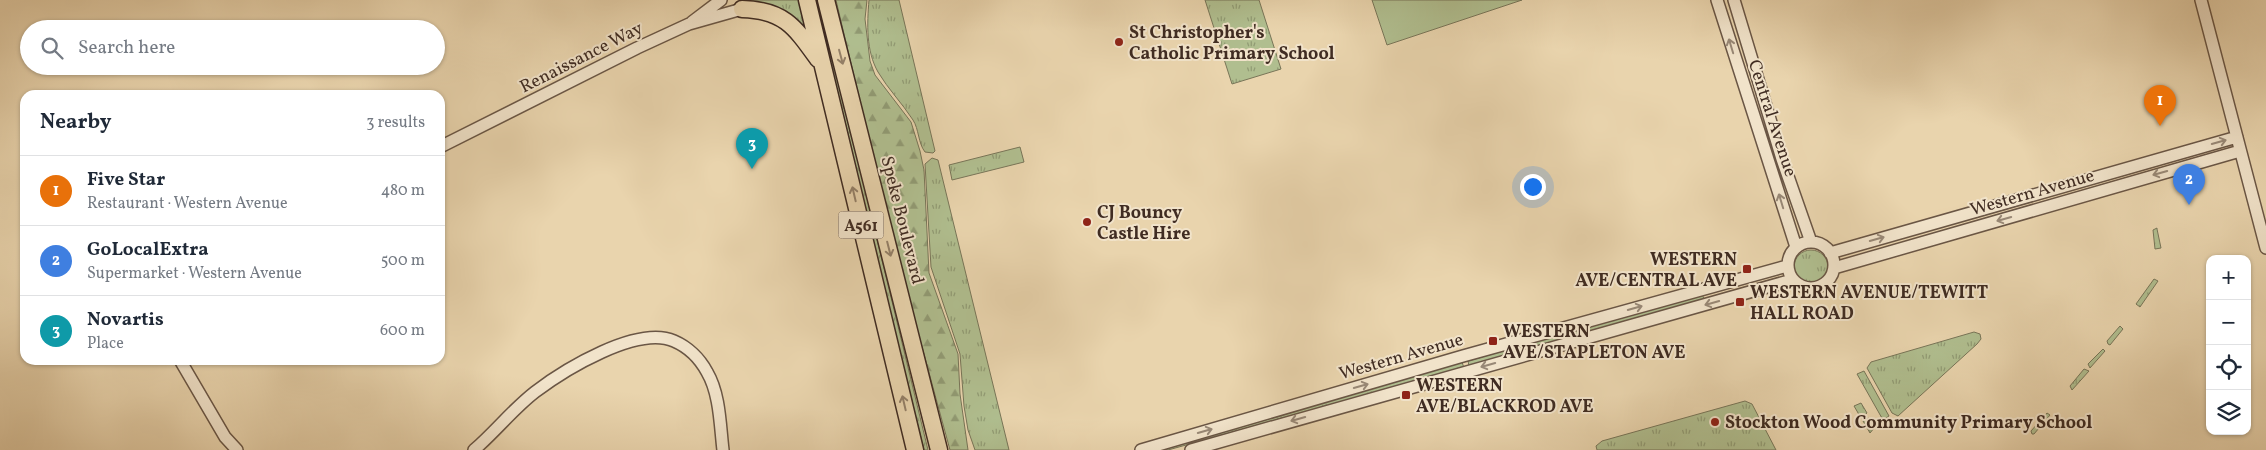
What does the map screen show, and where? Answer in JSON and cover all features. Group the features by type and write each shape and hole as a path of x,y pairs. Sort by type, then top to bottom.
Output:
{"highway":[{"name":"A561","path":"807,0 915,450"},
{"name":"Speke Boulevard","path":"828,3 939,450"},
{"path":"742,10 759,10 780,16 801,35 824,67"}],"street":[{"path":"689,24 721,0"},
{"name":"Central Avenue","path":"1718,0 1796,247"},
{"name":"Central Avenue","path":"1734,0 1782,159 1811,242"},
{"path":"2201,0 2266,248"},
{"name":"Renaissance Way","path":"445,144 628,52 689,24 742,10"},
{"name":"Western Avenue","path":"1830,252 2237,137"},
{"name":"Western Avenue","path":"1834,268 2240,151"},
{"path":"1811,242 1825,247 1830,252 1834,268 1828,281 1816,288 1803,288 1792,280 1787,266 1791,252 1796,247 1811,242"},
{"name":"Western Avenue","path":"1141,450 1464,356 1787,266"},
{"name":"Western Avenue","path":"1191,450 1792,280"},
{"path":"474,450 534,393 577,364 607,350 653,338 673,340 689,350 707,372 715,396 724,450"},
{"path":"183,365 226,437 236,450"},
{"name":"A561","path":"926,396 921,409 931,450"}],"green space":[{"path":"753,0 802,0 811,36 752,6"},
{"path":"814,0 819,0 928,450 924,450"},
{"path":"836,0 867,0 865,19 870,61 875,75 911,122 920,151 924,170 929,273 958,354 960,394 968,450 950,450 890,229"},
{"path":"869,0 899,0 935,151 933,153 925,152 913,120 874,64 868,37"},
{"path":"1205,0 1259,0 1281,69 1232,84"},
{"path":"1372,0 1522,0 1387,45"},
{"path":"1020,147 1024,162 952,180 949,165"},
{"path":"932,158 938,160 1009,450 975,450 968,430 960,354 931,267 925,164"},
{"path":"2157,228 2161,248 2155,249 2153,230"},
{"path":"1811,250 1823,255 1828,267 1823,279 1811,284 1799,279 1794,267 1799,255"},
{"path":"2154,279 2158,281 2140,307 2136,304"},
{"path":"1702,294 1704,299 1469,366 1468,361"},
{"path":"2120,326 2123,329 2110,345 2108,344 2107,341"},
{"path":"1974,332 1980,334 1981,339 1977,344 1898,416 1892,413 1867,368 1871,362"},
{"path":"2103,349 2105,351 2090,368 2088,364"},
{"path":"1462,362 1464,368 1168,450 1158,448"},
{"path":"2084,369 2089,371 2072,390 2070,386"},
{"path":"1864,371 1889,416 1883,420 1857,374"},
{"name":"Stockton Wood Community Primary School","path":"1745,401 1752,404 1776,450 1597,450 1596,446 1602,441"},
{"path":"1861,403 1867,413 1861,418 1854,406"},
{"path":"2047,413 2050,415 2032,434 2031,431"},
{"path":"1869,418 1875,427 1870,433 1863,421"}],"place":[{"name":"St Christopher's Catholic Primary School","path":"1119,42"},
{"name":"Five Star","path":"2160,126"},
{"name":"Novartis","path":"752,169"},
{"name":"GoLocalExtra","path":"2189,205"},
{"name":"CJ Bouncy Castle Hire","path":"1087,222"},
{"name":"WESTERN AVE/CENTRAL AVE","path":"1747,269"},
{"name":"WESTERN AVENUE/TEWITT HALL ROAD","path":"1740,302"},
{"name":"WESTERN AVE/STAPLETON AVE","path":"1493,341"},
{"name":"WESTERN AVE/BLACKROD AVE","path":"1406,395"},
{"name":"Stockton Wood Community Primary School","path":"1715,422"}]}
